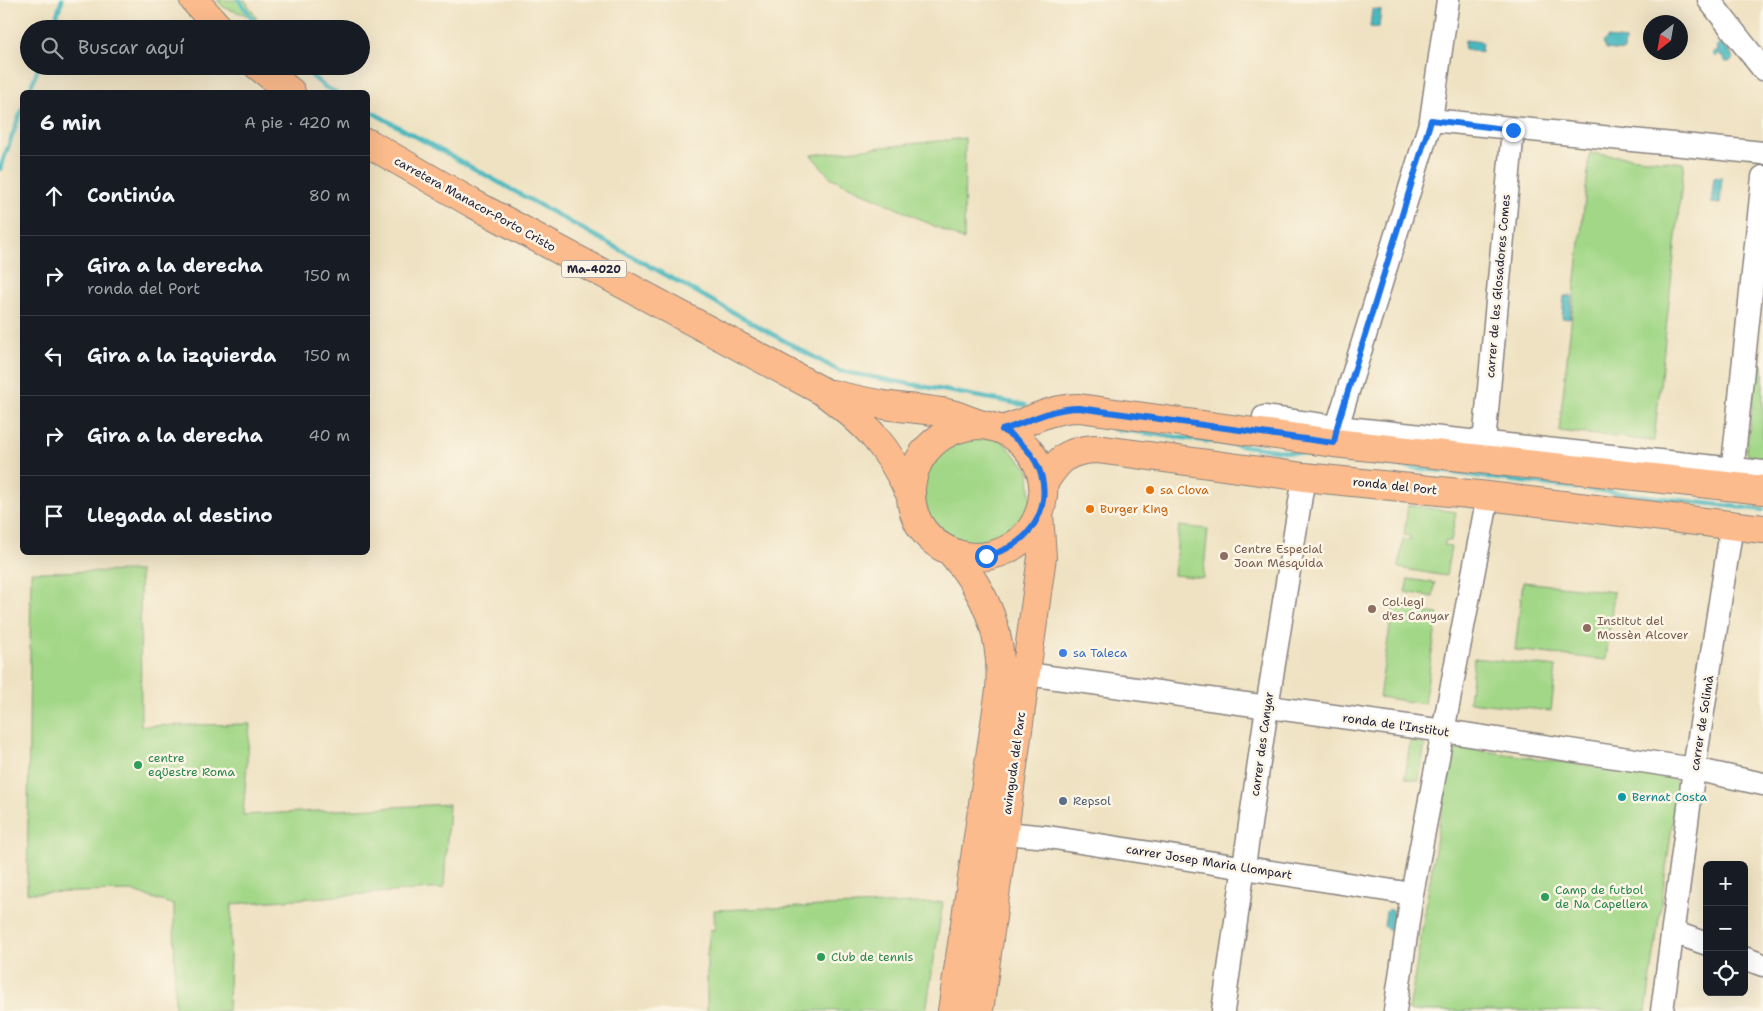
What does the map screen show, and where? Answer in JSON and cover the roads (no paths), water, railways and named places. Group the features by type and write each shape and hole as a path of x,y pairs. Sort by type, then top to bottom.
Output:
{"main road":[{"path":"194,0 212,20"},
{"path":"269,75 288,90"},
{"name":"carretera Manacor-Porto Cristo","path":"370,145 472,203 822,391"},
{"name":"Ma-4020","path":"822,391 875,404 954,415 1014,436 1026,446 1034,457 1040,470 1043,484 1043,499 1039,514 1027,534 1009,549 986,556 974,557 952,552 931,538 917,519 911,496 904,480 876,437 851,412 822,391"},
{"name":"Ma-4020","path":"911,496 914,471 926,449 940,436 957,428 992,427 1028,421 1064,408 1079,408 1732,477 1763,490"},
{"name":"ronda del Port","path":"1043,484 1060,459 1082,450 1097,449 1304,477 1488,496 1763,529"},
{"name":"avinguda del Parc","path":"979,1011 1042,557 1039,514"},
{"name":"avinguda del Parc","path":"952,552 972,577 991,612 997,635 1002,670 952,1011"}],"street":[{"path":"1336,435 1431,120 1448,0"},
{"path":"1709,0 1763,69"},
{"path":"1431,120 1513,130 1763,153"},
{"name":"carrer de les Glosadores Comes","path":"1484,443 1513,130"},
{"path":"1732,477 1763,177"},
{"path":"1264,417 1336,435 1484,443 1732,477 1763,472"},
{"name":"carrer des Canyar","path":"1223,1011 1267,707 1304,477"},
{"path":"1394,1011 1412,894 1488,496"},
{"name":"carrer de Solimà","path":"1662,1011 1694,769 1732,525"},
{"name":"ronda de l'Institut","path":"1027,674 1444,731 1694,769 1763,784"},
{"name":"carrer Josep Maria Llompart","path":"1005,833 1048,837 1412,894"},
{"path":"1673,932 1703,943"},
{"path":"1748,959 1763,965"}],"water":[{"path":"1372,9 1381,10 1379,28 1370,27"},
{"path":"1607,38 1625,40 1624,51 1606,49 1603,43"},
{"path":"1465,40 1482,42 1481,52 1464,50"},
{"path":"1722,42 1734,58 1729,62 1726,62 1719,53 1716,57 1712,54 1714,51 1718,51 1717,45"},
{"path":"1714,177 1722,178 1720,204 1711,203"},
{"path":"1564,296 1572,296 1570,319 1562,318"},
{"path":"1388,909 1395,913 1393,928 1388,930 1384,926"}],"waterway":[{"path":"55,20 62,0"},
{"path":"239,0 253,20"},
{"path":"30,90 36,75"},
{"path":"311,75 332,90"},
{"path":"370,111 839,371 1025,405"},
{"path":"0,169 20,114"},
{"path":"1113,429 1500,479 1763,510"}],"place":[{"name":"sa Clova","path":"1150,490"},
{"name":"Burger King","path":"1090,509"},
{"name":"Centre Especial Joan Mesquida","path":"1224,556"},
{"name":"Col·legi d'es Canyar","path":"1372,609"},
{"name":"Institut del Mossèn Alcover","path":"1587,628"},
{"name":"sa Taleca","path":"1063,653"},
{"name":"centre eqüestre Roma","path":"138,765"},
{"name":"Bernat Costa","path":"1622,797"},
{"name":"Repsol","path":"1063,801"},
{"name":"Camp de futbol de Na Capellera","path":"1545,897"},
{"name":"Club de tennis","path":"821,957"}]}
